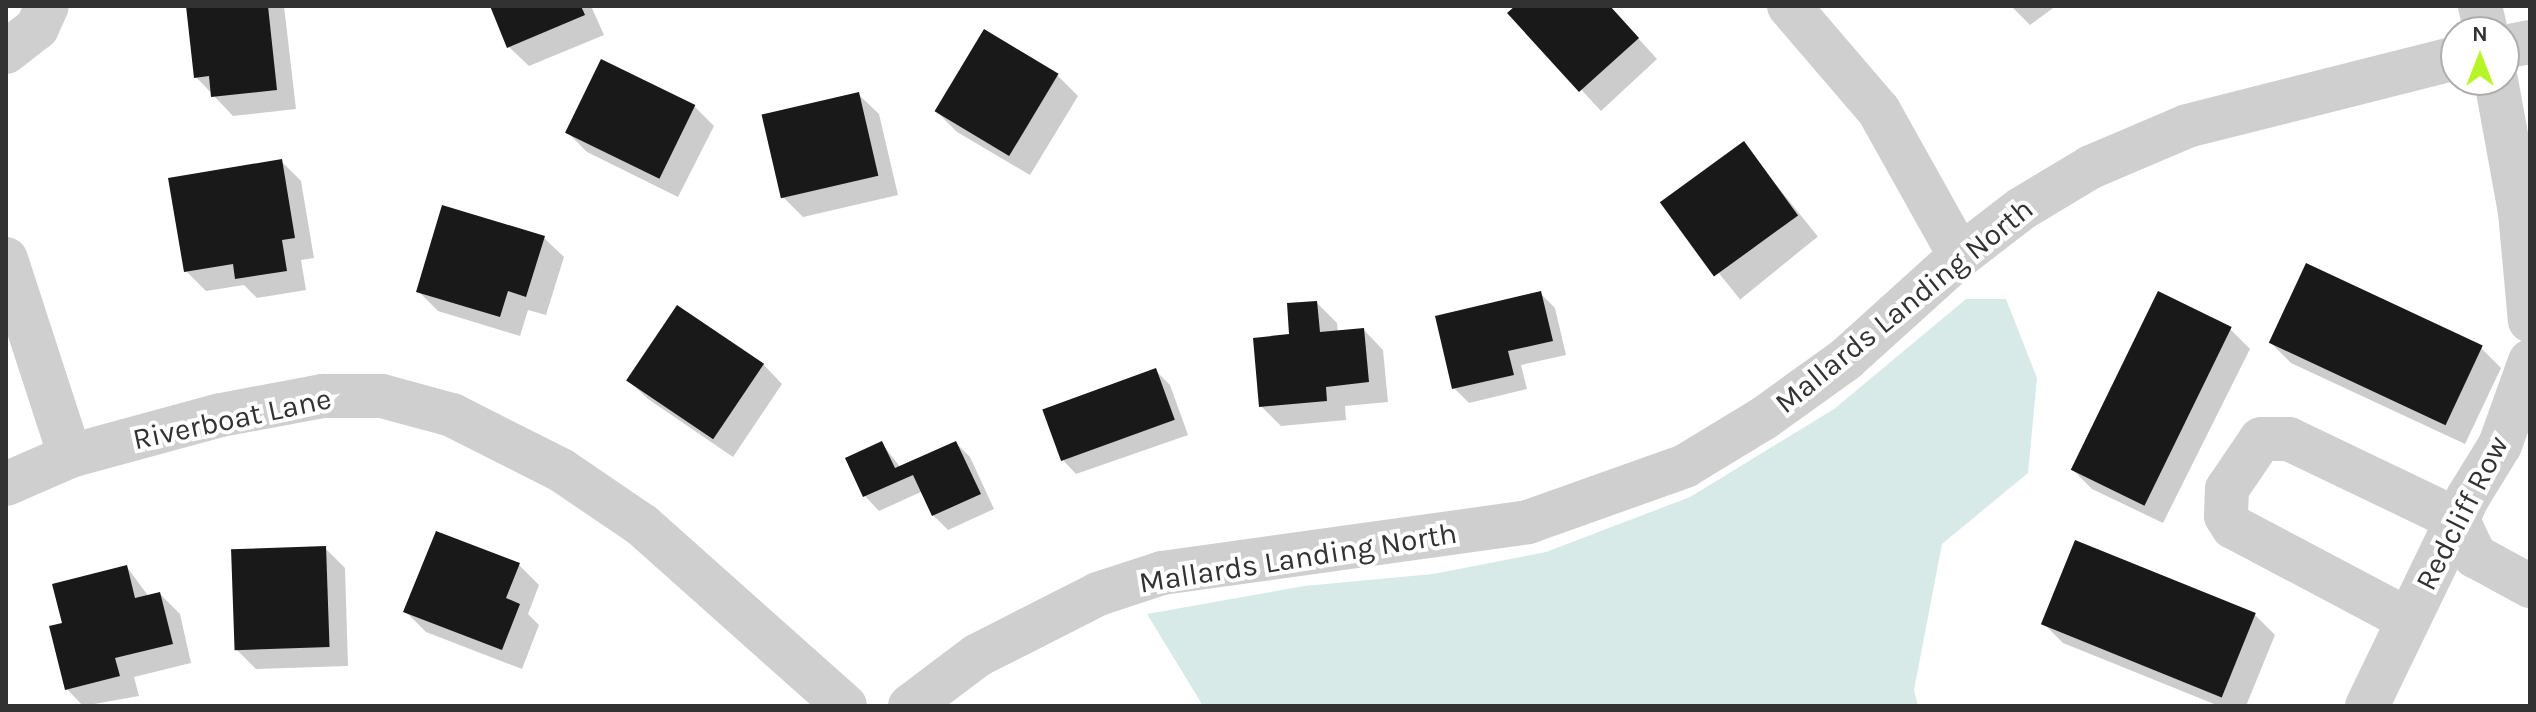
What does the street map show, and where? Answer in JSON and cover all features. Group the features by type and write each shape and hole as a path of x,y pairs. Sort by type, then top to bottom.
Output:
{"street":[{"path":"6,52 37,28 47,6"},
{"path":"1789,6 1879,111 1960,256"},
{"name":"Mallards Landing North","path":"910,706 978,655 1098,594 1162,573 1528,522 1685,466 1764,418 1846,359 1960,256 2021,209 2091,167 2187,126 2440,62"},
{"path":"2499,96 2520,212 2530,321"},
{"path":"6,259 70,456"},
{"name":"Redcliff Row","path":"2367,706 2458,520 2515,453 2530,361"},
{"name":"Riverboat Lane","path":"6,484 70,456 221,415 323,396 382,396 452,415 561,470 642,525 845,706"},
{"path":"2407,619 2233,527 2226,516 2227,489 2261,439 2289,439 2458,520 2475,556 2530,586"}],"shaded area":[{"path":"1966,299 2006,299 2037,378 2028,473 1942,544 1914,690 1918,706 1203,706 1147,614 1304,586 1433,574 1546,552 1690,497 1834,409"}],"building":[{"path":"186,6 268,6 277,90 211,97 209,76 194,78"},
{"path":"490,6 581,6 585,15 507,48"},
{"path":"1515,6 1610,6 1639,38 1579,92 1507,13"},
{"path":"984,29 1059,74 1009,156 935,111"},
{"path":"601,59 695,105 659,179 565,133"},
{"path":"859,92 878,176 781,198 762,114"},
{"path":"1744,141 1798,215 1714,277 1660,202"},
{"path":"282,159 295,238 282,240 287,271 235,279 233,264 184,272 168,178"},
{"path":"442,205 545,236 526,297 508,291 500,317 416,292"},
{"path":"2306,263 2483,345 2446,425 2269,343"},
{"path":"1541,291 1553,341 1508,351 1514,375 1452,389 1435,316"},
{"path":"2158,291 2232,327 2144,506 2071,470"},
{"path":"1317,301 1320,332 1364,328 1369,382 1326,387 1327,401 1259,407 1253,338 1289,334 1287,303"},
{"path":"677,305 764,364 713,439 626,380"},
{"path":"1156,368 1175,420 1061,461 1042,409"},
{"path":"882,441 895,468 956,441 981,494 932,516 913,475 863,497 845,458"},
{"path":"436,531 520,563 506,598 520,604 502,650 403,612"},
{"path":"2075,540 2256,613 2222,697 2041,624"},
{"path":"326,546 330,647 235,650 231,549"},
{"path":"127,565 135,598 160,592 173,644 115,658 120,676 65,690 49,626 62,623 52,584"}]}
